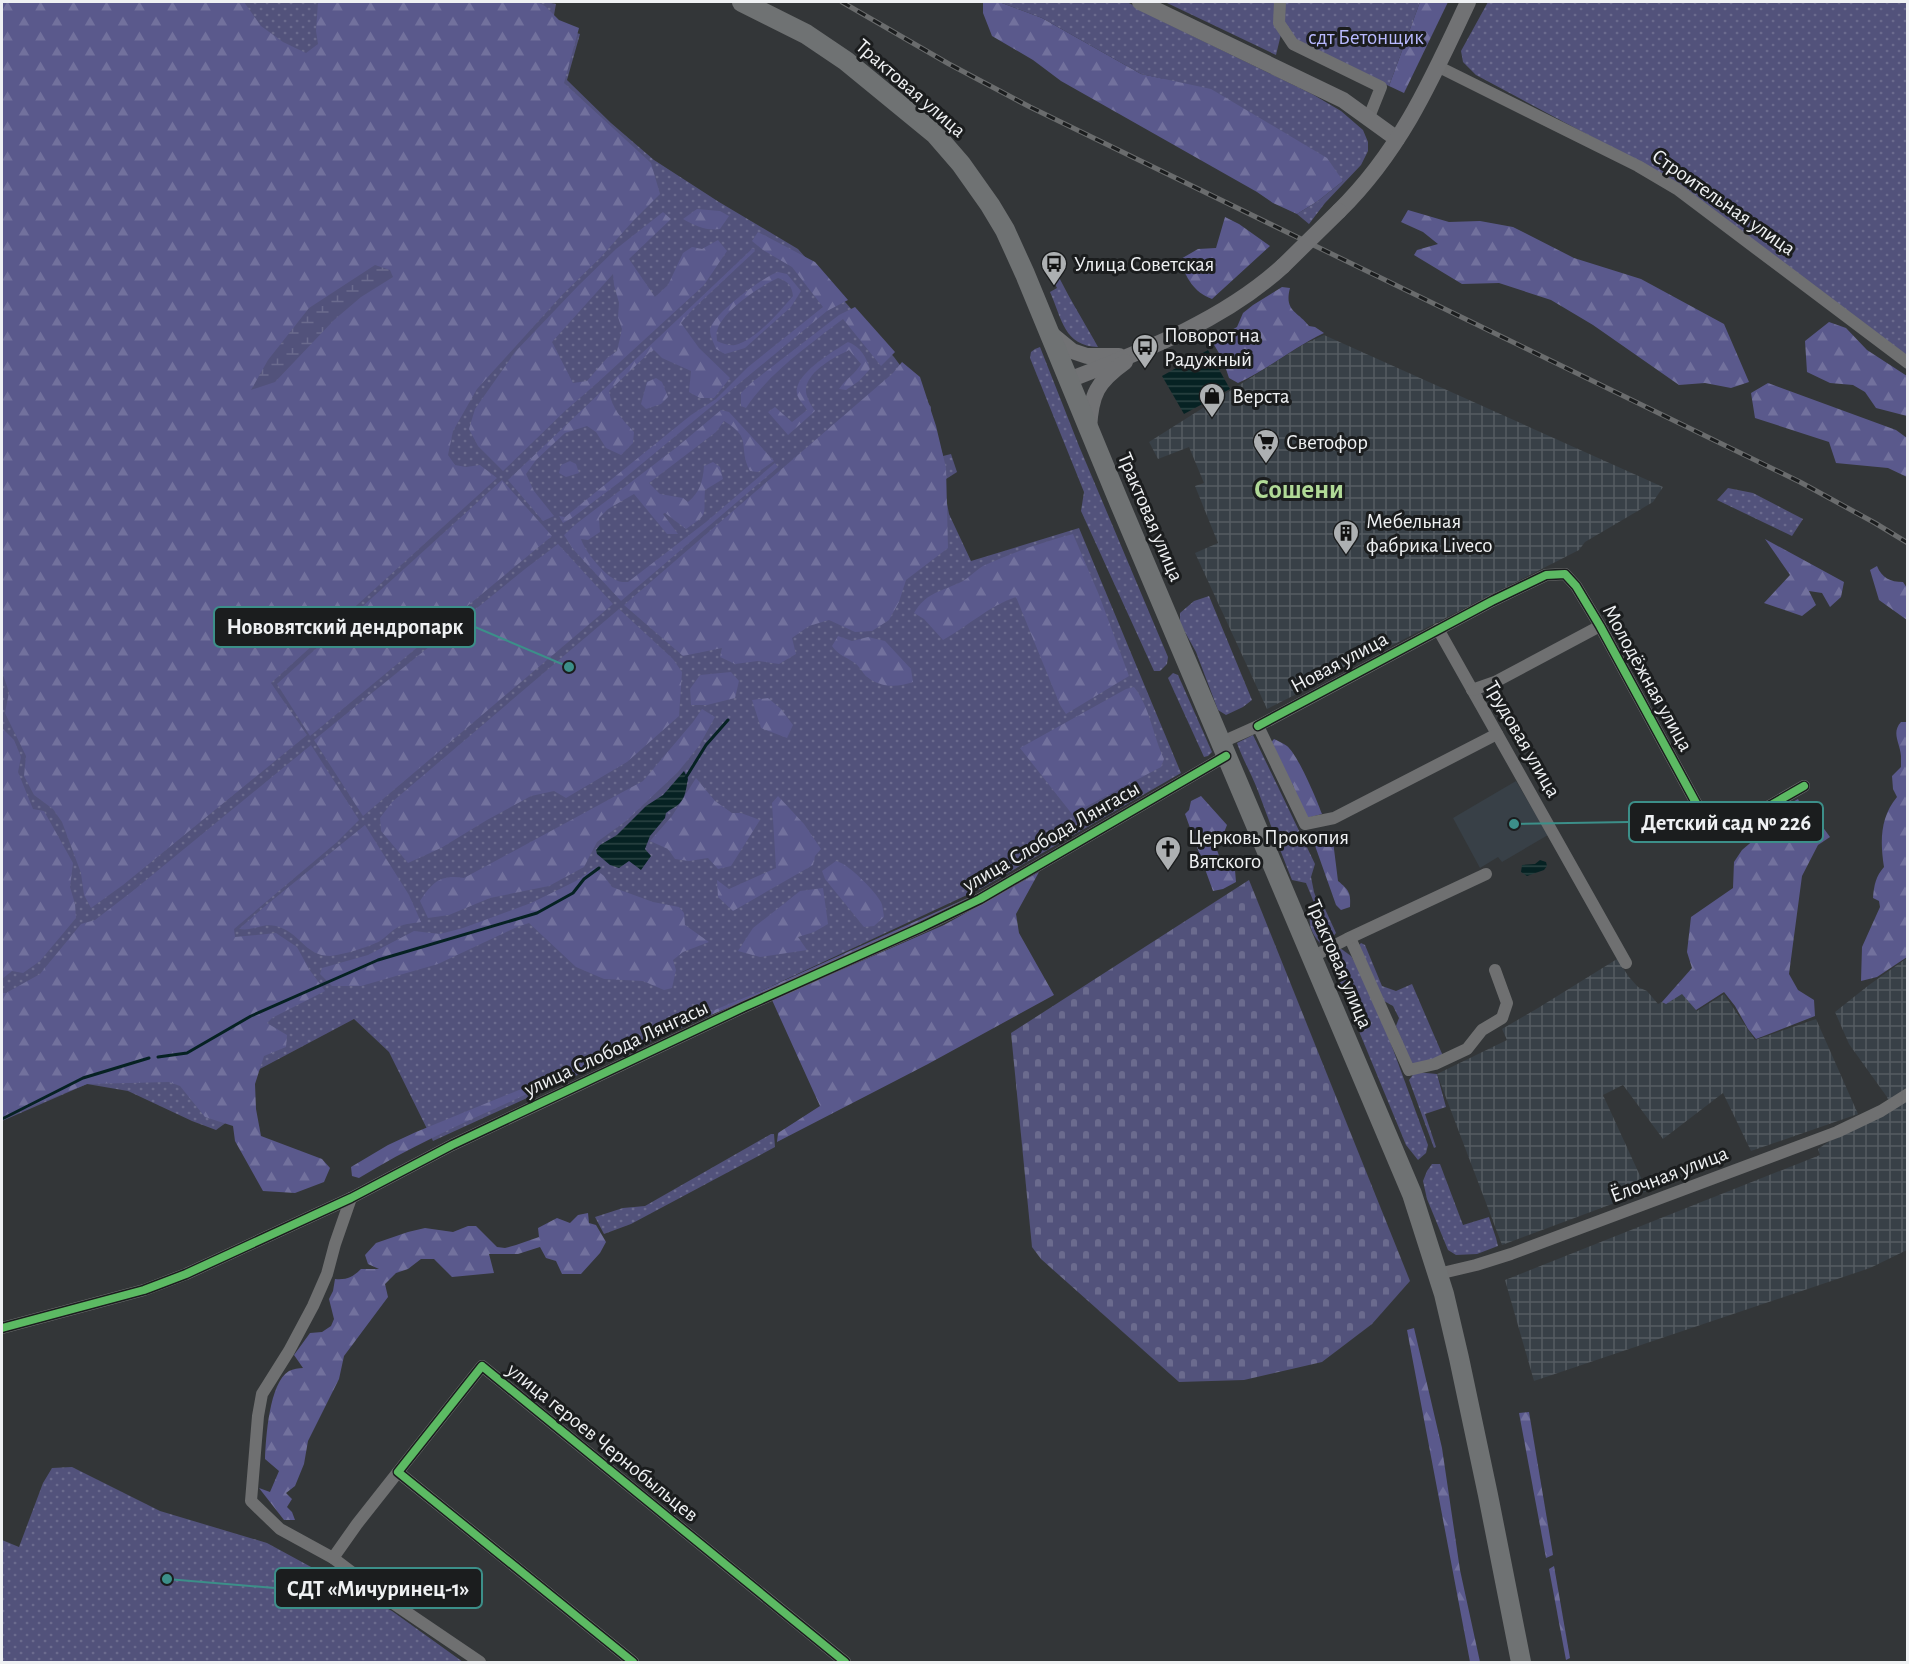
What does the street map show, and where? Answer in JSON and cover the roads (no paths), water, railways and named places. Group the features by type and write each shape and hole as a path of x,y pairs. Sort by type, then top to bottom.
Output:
{"main road":[{"name":"Трактовая улица","path":"742,2 806,34 846,61 934,134 961,164 1005,230 1412,1194 1438,1274 1459,1358 1521,1662"},
{"path":"1140,2 1327,92 1369,117 1397,139"},
{"path":"1069,380 1138,352 1199,323 1244,296 1283,266 1362,189 1419,103 1468,2"},
{"path":"1050,333 1072,351 1087,356 1114,356 1138,352"},
{"path":"1089,430 1090,411 1097,388 1120,365 1138,352"}],"street":[{"path":"1280,2 1280,23 1293,44 1381,87 1369,117"},
{"name":"Строительная улица","path":"1437,66 1638,166 1677,189 1908,363"},
{"name":"Молодёжная улица","path":"1438,629 1546,575 1565,574 1576,586 1600,626 1702,814 1719,835 1804,786"},
{"name":"Молодёжная улица","path":"1472,690 1495,682 1600,626"},
{"name":"Новая улица","path":"1223,749 1257,726 1438,629"},
{"name":"Трудовая улица","path":"1438,629 1626,963"},
{"path":"1257,726 1305,824 1334,818 1497,734"},
{"name":"улица Слобода Лянгасы","path":"2,1328 144,1290 186,1274 351,1198 452,1144 980,899 1223,749"},
{"path":"1312,957 1486,874"},
{"path":"1350,938 1409,1070 1435,1064 1467,1048 1482,1030 1502,1018 1508,1003 1495,970"},
{"name":"Ёлочная улица","path":"1438,1274 1511,1254 1822,1138 1881,1111 1908,1094"},
{"path":"351,1198 327,1274 313,1306 262,1394 251,1501 280,1529 333,1558 390,1601 480,1662"},
{"name":"улица героев Чернобыльцев","path":"398,1472 482,1366 845,1662"},
{"path":"333,1558 398,1472 633,1662"}],"waterway":[{"path":"685,779 706,745 728,720"},
{"path":"158,1057 187,1053 251,1016 378,960 537,913 573,893 584,879 599,868"},
{"path":"2,1119 83,1078 149,1058"}],"railway":[{"path":"842,2 949,64 1030,107 1800,482 1908,543"}],"place":[{"name":"Улица Советская","path":"1054,287"},
{"name":"Поворот на Радужный","path":"1145,370"},
{"name":"Верста","path":"1212,419"},
{"name":"Светофор","path":"1266,465"},
{"name":"Мебельная фабрика Liveco","path":"1346,556"},
{"name":"Нововятский дендропарк","path":"569,667"},
{"name":"Детский сад № 226","path":"1514,824"},
{"name":"Церковь Прокопия Вятского","path":"1168,872"},
{"name":"СДТ «Мичуринец-1»","path":"167,1579"}],"district":[{"name":"Сошени","path":"1299,489"}],"park label":[{"name":"сдт Бетонщик","path":"1366,37"}]}
